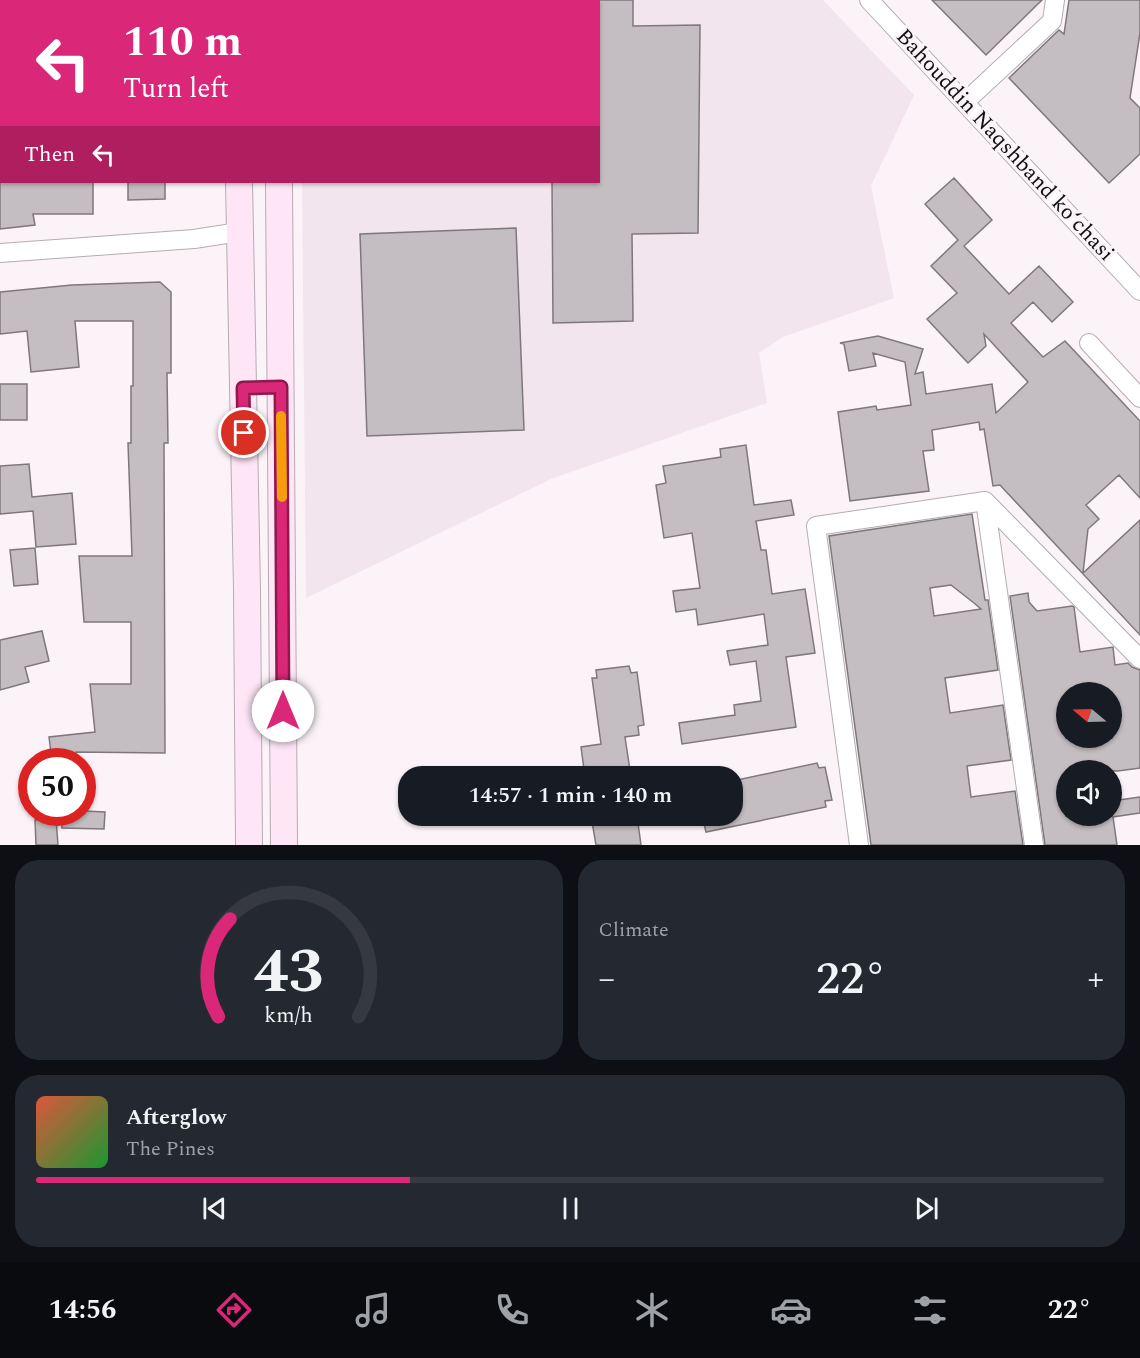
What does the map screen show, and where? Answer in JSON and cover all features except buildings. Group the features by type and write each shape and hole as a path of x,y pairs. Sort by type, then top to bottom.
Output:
{"main road":[{"path":"239,183 247,590 249,845"},
{"path":"279,183 284,845"},
{"path":"243,388 281,387"}],"street":[{"name":"Bahouddin Naqshband koʻchasi","path":"869,0 1140,291"},
{"path":"965,102 1052,21 1055,0"},
{"path":"0,253 194,239 239,232"},
{"path":"1089,344 1140,398"},
{"path":"985,501 1140,659"},
{"path":"859,845 816,526 985,501"},
{"path":"985,501 1034,845"}],"shaded area":[{"path":"600,0 823,0 914,95 871,186 894,298 783,337 759,353 767,403 551,479 306,598 302,183 600,183"}],"slow traffic":[{"path":"281,416 282,497"}],"route":[{"path":"244,433 243,388 281,387 283,711"}]}
